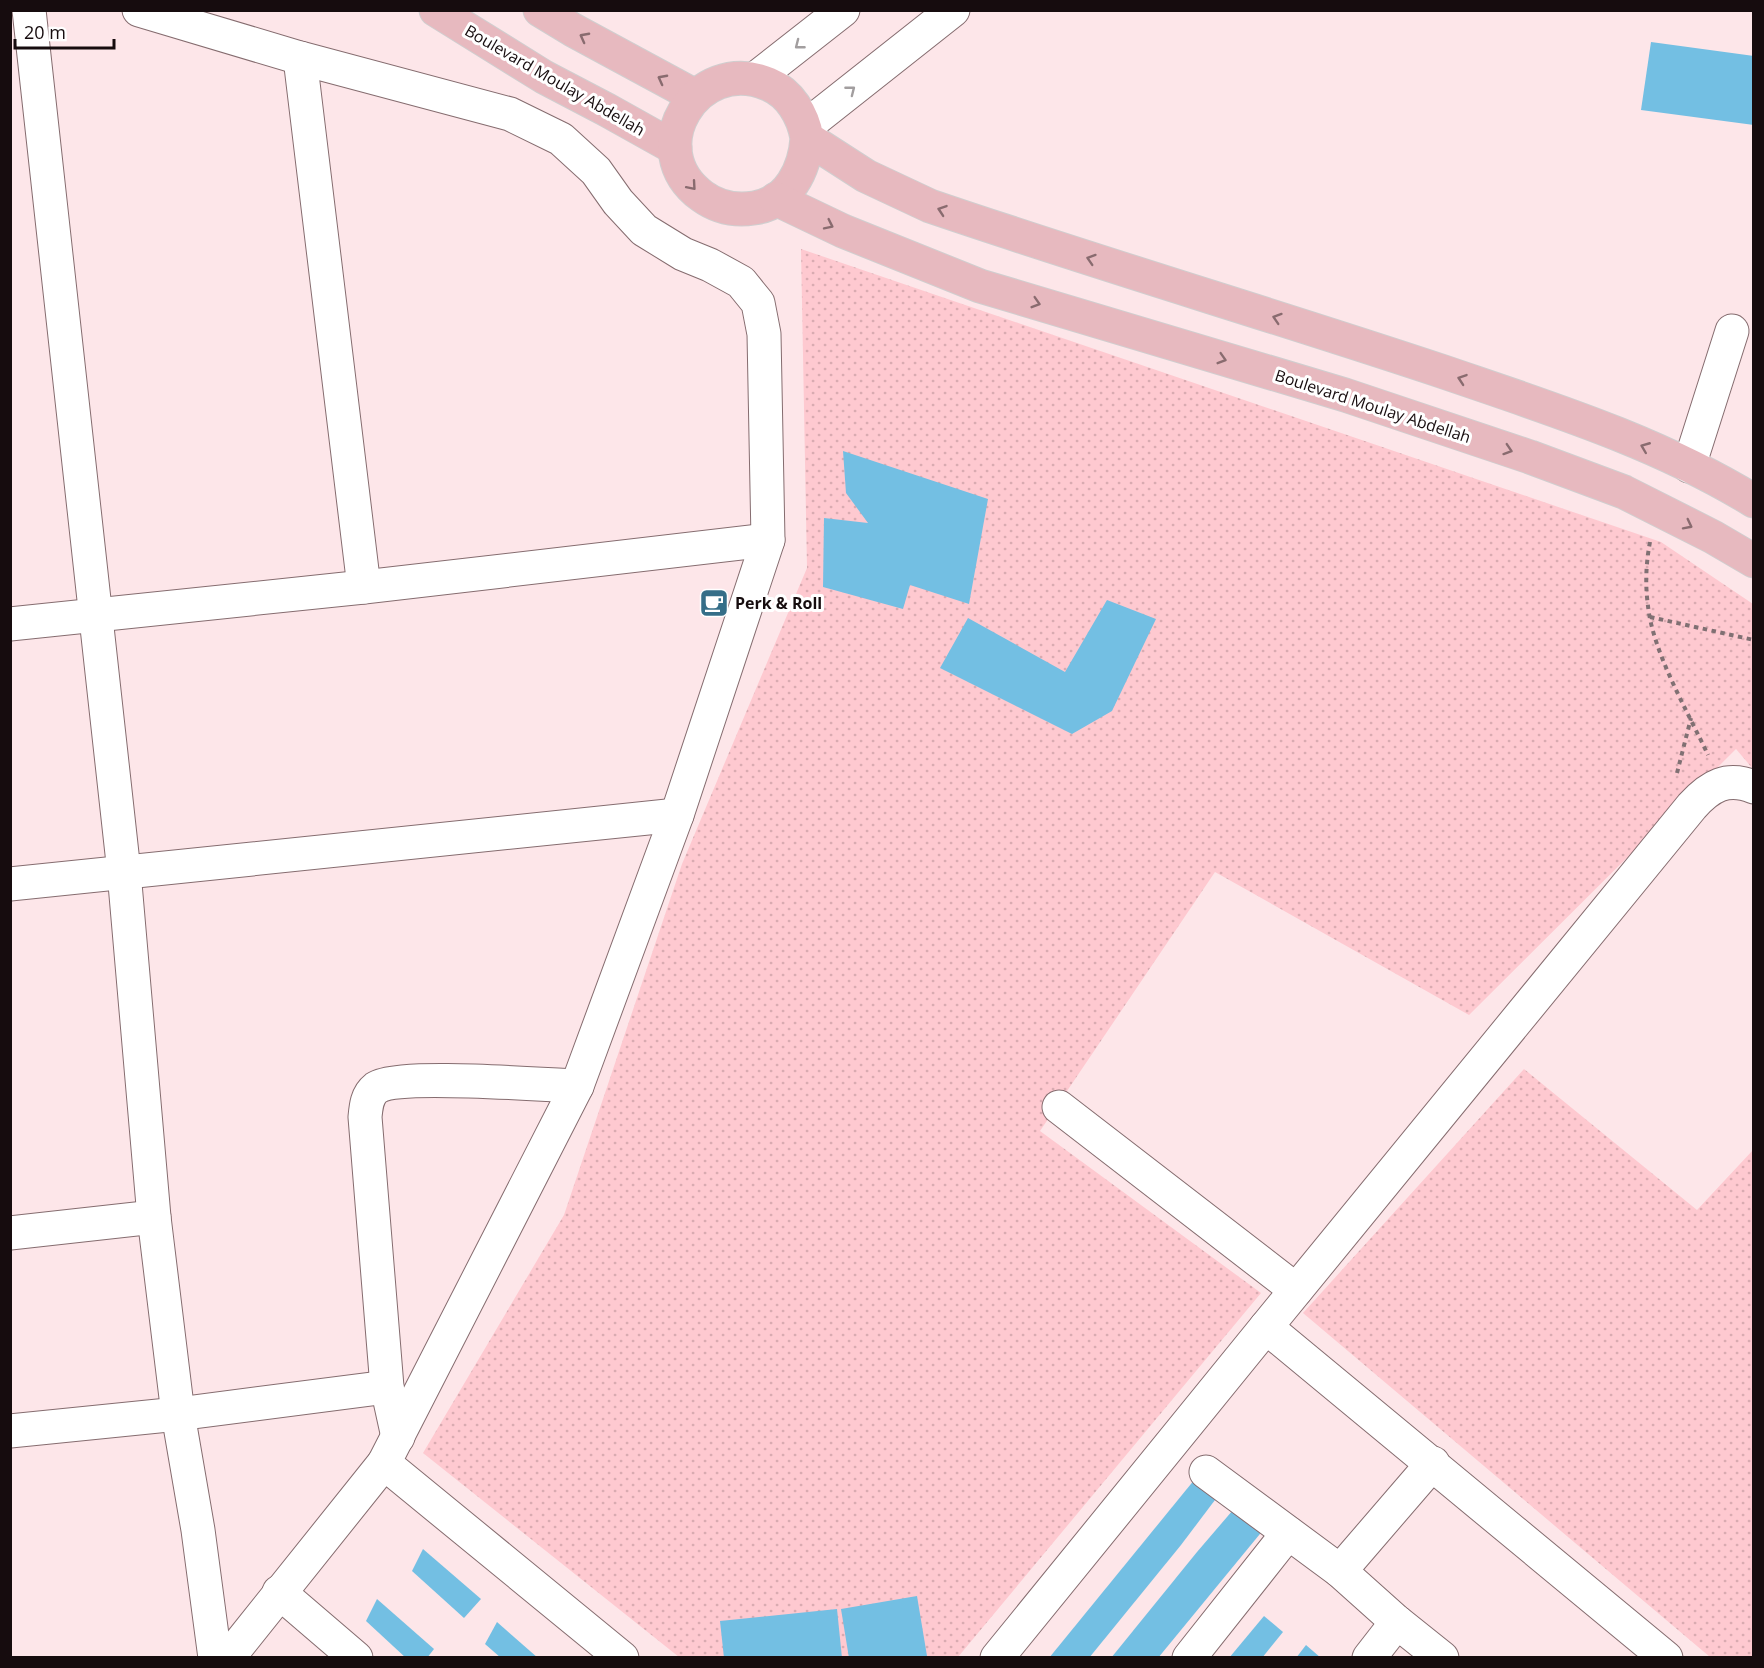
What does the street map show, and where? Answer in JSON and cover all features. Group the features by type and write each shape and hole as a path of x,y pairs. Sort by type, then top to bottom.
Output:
{"main road":[{"name":"Boulevard Moulay Abdellah","path":"435,10 544,77 675,148"},
{"path":"540,10 695,96"},
{"path":"755,79 777,88 795,105 806,132 806,155 800,172 790,188 776,199 755,208 733,209 711,202 693,189 680,170 675,148 676,129 683,111 695,96 723,80 755,79"},
{"path":"806,132 876,181 930,206 1503,392 1689,466 1754,501"},
{"name":"Boulevard Moulay Abdellah","path":"776,199 843,231 980,286 1344,395 1530,457 1624,492 1713,537 1754,561"}],"street":[{"path":"28,10 124,872 154,1217 178,1414 198,1530 215,1658"},
{"path":"140,10 300,58 510,114 561,139 596,171 618,202 644,230 683,254 710,265 741,282 758,303 764,334 768,540 677,815 577,1086 391,1450 228,1658"},
{"path":"755,79 843,10"},
{"path":"806,132 953,10"},
{"path":"300,58 364,587"},
{"path":"1689,466 1732,331"},
{"path":"10,624 364,587 768,540"},
{"path":"996,1658 1704,792 1721,783 1742,782 1754,787"},
{"path":"10,884 677,815"},
{"path":"577,1086 427,1080 385,1084 374,1089 366,1102 365,1117 391,1450 622,1658"},
{"path":"1059,1107 1296,1290"},
{"path":"10,1233 154,1217"},
{"path":"1266,1327 1666,1658"},
{"path":"10,1431 178,1414 387,1387"},
{"path":"1340,1571 1432,1463"},
{"path":"1206,1472 1340,1571 1397,1622 1442,1658"},
{"path":"1189,1658 1288,1533"},
{"path":"279,1592 356,1658"},
{"path":"1369,1658 1397,1622"}],"path":[{"path":"1650,540 1646,585 1650,617 1660,651 1721,783"},
{"path":"1650,617 1754,640"}],"shaded area":[{"path":"801,249 1661,542 1753,604 1753,769 1736,749 1469,1015 1215,872 1040,1131 1261,1293 958,1657 679,1657 423,1453 564,1215 682,864 807,568"},
{"path":"1524,1069 1697,1210 1753,1150 1753,1657 1710,1657 1303,1313"}],"building":[{"path":"1651,42 1754,56 1754,125 1641,110"},
{"path":"843,451 988,499 969,604 910,585 903,609 823,587 824,518 868,523 846,493"},
{"path":"1107,600 1156,619 1112,711 1072,734 940,668 968,618 1065,672"},
{"path":"1195,1479 1218,1496 1089,1658 1049,1658"},
{"path":"1233,1510 1264,1529 1158,1658 1111,1658 1197,1552"},
{"path":"423,1549 481,1599 464,1618 412,1571"},
{"path":"917,1596 927,1656 849,1658 841,1609"},
{"path":"377,1599 434,1649 427,1658 406,1658 366,1621"},
{"path":"837,1609 842,1658 724,1658 720,1621"},
{"path":"1264,1616 1283,1632 1262,1658 1229,1658"},
{"path":"497,1622 538,1658 501,1658 485,1644"},
{"path":"1306,1645 1321,1658 1296,1658"}],"place":[{"name":"Perk & Roll","path":"714,603"}]}
